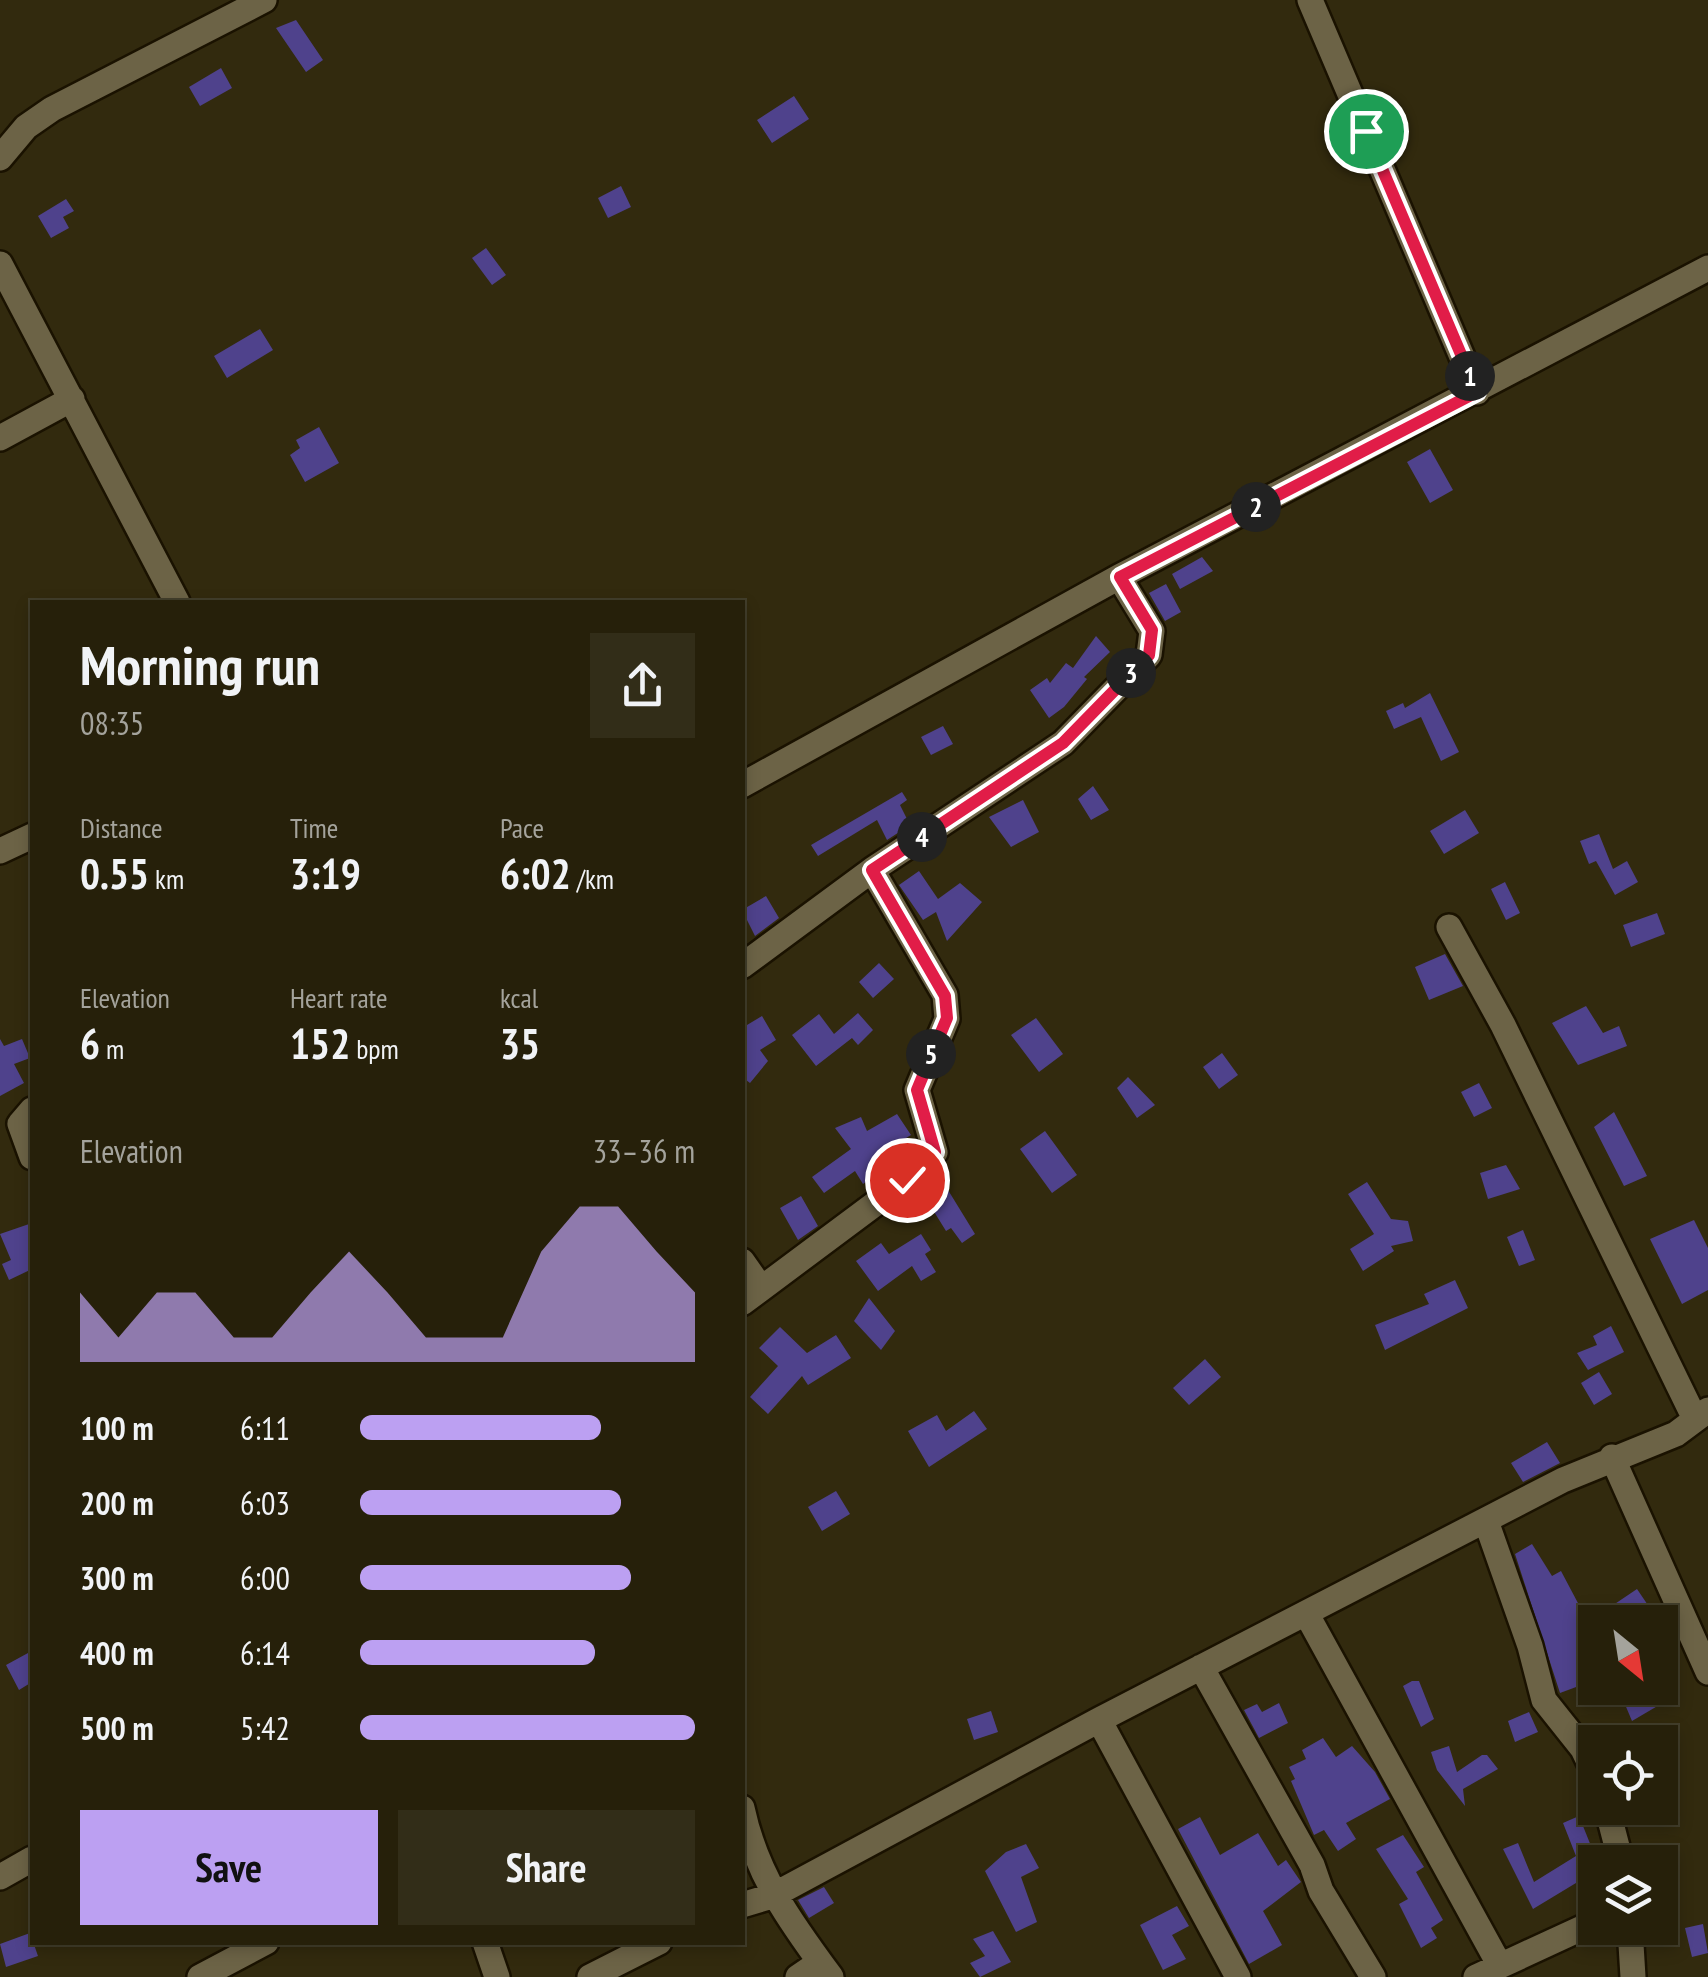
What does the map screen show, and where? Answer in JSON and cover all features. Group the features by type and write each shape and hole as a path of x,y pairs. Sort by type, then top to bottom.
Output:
{"street":[{"path":"0,158 26,126 52,110 264,0"},
{"path":"1310,0 1477,392"},
{"path":"0,264 176,600"},
{"path":"745,784 1120,577 1708,268"},
{"path":"0,438 72,399"},
{"path":"745,964 872,870 1063,743 1149,655 1152,630 1120,577"},
{"path":"0,851 30,837"},
{"path":"745,1271 752,1296 907,1180 935,1152 917,1090 947,1018 945,996 872,870"},
{"path":"745,1904 772,1896 1099,1720 1612,1457 1676,1434 1702,1414 1449,927"},
{"path":"30,1112 20,1124 30,1152"},
{"path":"1612,1457 1708,1672"},
{"path":"1486,1521 1530,1646 1544,1700 1578,1743"},
{"path":"1306,1613 1499,1964"},
{"path":"1202,1667 1312,1864 1321,1891 1373,1977"},
{"path":"1099,1720 1238,1977"},
{"path":"745,1823 772,1896 816,1972"},
{"path":"0,1877 30,1860"},
{"path":"1476,1977 1578,1929"},
{"path":"200,1977 260,1945"},
{"path":"486,1945 497,1977"},
{"path":"594,1976 653,1945"},
{"path":"1631,1945 1633,1977"}],"building":[{"path":"296,20 323,60 306,72 276,28"},
{"path":"221,68 232,88 200,106 189,87"},
{"path":"794,96 809,119 772,143 757,120"},
{"path":"621,186 631,207 608,218 598,198"},
{"path":"66,199 74,211 63,217 69,228 51,238 38,216"},
{"path":"486,248 506,275 492,285 472,258"},
{"path":"260,329 273,350 227,378 214,356"},
{"path":"319,427 339,463 305,482 290,455 300,448 296,440"},
{"path":"1430,449 1453,490 1430,503 1407,462"},
{"path":"1202,557 1213,571 1180,589 1172,574"},
{"path":"1166,584 1181,612 1165,621 1149,593"},
{"path":"1096,636 1110,652 1084,677 1087,679 1064,707 1049,718 1030,690 1047,678 1050,683 1066,663 1073,668"},
{"path":"1430,693 1459,752 1441,761 1421,717 1394,729 1386,711 1403,703 1405,708"},
{"path":"943,726 953,744 931,755 921,737"},
{"path":"1093,786 1109,810 1091,820 1078,799"},
{"path":"902,792 907,800 900,805 910,825 887,840 877,820 818,856 811,845"},
{"path":"1023,800 1039,832 1011,847 989,817"},
{"path":"1465,810 1479,833 1444,854 1430,831"},
{"path":"1599,834 1613,869 1627,861 1638,882 1615,895 1596,861 1589,864 1580,841"},
{"path":"919,871 938,899 960,883 982,902 947,941 936,912 923,920 899,885"},
{"path":"1505,882 1520,913 1506,920 1491,889"},
{"path":"766,896 779,918 755,936 745,908"},
{"path":"1657,913 1665,934 1631,947 1623,925"},
{"path":"1445,954 1463,986 1429,1000 1415,967"},
{"path":"879,963 894,979 873,998 859,982"},
{"path":"1586,1006 1603,1033 1619,1026 1627,1046 1578,1065 1552,1023"},
{"path":"858,1013 873,1030 858,1045 852,1038 816,1066 792,1035 819,1014 834,1034"},
{"path":"762,1016 776,1040 760,1050 768,1061 750,1083 745,1079 745,1026"},
{"path":"1036,1018 1063,1054 1039,1072 1011,1035"},
{"path":"0,1039 4,1046 22,1039 30,1058 14,1064 24,1083 0,1096"},
{"path":"1222,1053 1238,1075 1219,1089 1203,1067"},
{"path":"1128,1077 1155,1105 1137,1118 1117,1088"},
{"path":"1479,1083 1492,1108 1474,1117 1461,1092"},
{"path":"1614,1112 1647,1176 1624,1186 1594,1127"},
{"path":"897,1114 911,1135 896,1144 902,1155 863,1184 855,1171 824,1193 812,1177 851,1149 835,1128 861,1117 867,1131"},
{"path":"1045,1131 1077,1175 1052,1193 1020,1149"},
{"path":"1506,1165 1520,1189 1488,1199 1480,1173"},
{"path":"1367,1182 1391,1219 1408,1221 1413,1241 1391,1246 1394,1251 1363,1271 1350,1249 1374,1234 1348,1194"},
{"path":"948,1190 975,1234 962,1243 951,1228 946,1231 928,1202"},
{"path":"801,1196 818,1226 798,1240 780,1208"},
{"path":"1694,1220 1708,1248 1708,1290 1682,1304 1650,1239"},
{"path":"30,1224 30,1270 9,1280 2,1264 11,1260 0,1234"},
{"path":"1523,1230 1535,1260 1519,1266 1507,1237"},
{"path":"921,1234 931,1250 925,1254 936,1272 921,1281 912,1266 878,1291 856,1261 881,1243 889,1254"},
{"path":"1455,1280 1468,1308 1385,1350 1375,1325 1429,1304 1424,1294"},
{"path":"869,1298 895,1331 881,1350 854,1321"},
{"path":"1611,1326 1624,1352 1588,1370 1577,1353 1597,1345 1593,1336"},
{"path":"780,1327 807,1353 836,1335 851,1358 808,1385 802,1376 768,1414 750,1397 778,1366 759,1348"},
{"path":"1205,1359 1221,1377 1189,1405 1173,1388"},
{"path":"1599,1372 1612,1394 1594,1405 1581,1383"},
{"path":"974,1411 987,1429 929,1467 908,1431 937,1415 946,1431"},
{"path":"1547,1442 1560,1463 1523,1482 1511,1463"},
{"path":"836,1491 850,1514 822,1531 808,1507"},
{"path":"1532,1544 1552,1576 1561,1571 1579,1605 1578,1686 1560,1693 1515,1554"},
{"path":"1637,1589 1648,1605 1613,1605"},
{"path":"28,1653 30,1683 19,1690 6,1665"},
{"path":"1419,1681 1434,1719 1421,1727 1403,1686"},
{"path":"1279,1703 1288,1723 1259,1738 1244,1710 1257,1704 1262,1712"},
{"path":"1625,1705 1659,1705 1632,1721"},
{"path":"991,1711 998,1732 974,1740 967,1719"},
{"path":"1529,1712 1538,1732 1515,1742 1508,1721"},
{"path":"1323,1738 1336,1757 1352,1746 1375,1772 1390,1799 1346,1823 1356,1839 1338,1851 1324,1830 1314,1835 1289,1767 1306,1759 1302,1750"},
{"path":"1449,1746 1457,1772 1482,1755 1487,1755 1498,1769 1463,1789 1465,1806 1437,1770 1431,1752"},
{"path":"1578,1816 1578,1825 1583,1825 1591,1845 1578,1845 1578,1886 1576,1883 1533,1909 1503,1849 1518,1843 1534,1882 1576,1856 1563,1823"},
{"path":"1200,1817 1220,1855 1258,1833 1278,1866 1286,1860 1301,1882 1263,1911 1282,1945 1249,1964 1178,1829"},
{"path":"1403,1835 1424,1867 1416,1872 1443,1920 1431,1928 1437,1938 1421,1948 1399,1904 1408,1899 1376,1849"},
{"path":"1026,1844 1039,1868 1021,1877 1037,1922 1016,1932 985,1871 1006,1852"},
{"path":"824,1887 834,1903 809,1918 798,1900"},
{"path":"1177,1906 1189,1926 1172,1935 1186,1959 1163,1970 1140,1925"},
{"path":"1703,1924 1708,1953 1692,1957 1685,1928"},
{"path":"993,1931 1011,1962 980,1977 970,1963 985,1956 973,1939"},
{"path":"30,1933 30,1945 34,1945 38,1956 6,1967 0,1944"}],"route":[{"path":"907,1180 935,1152 917,1090 947,1018 945,996 872,870 1063,743 1149,655 1152,630 1120,577 1477,392 1366,131"}]}
